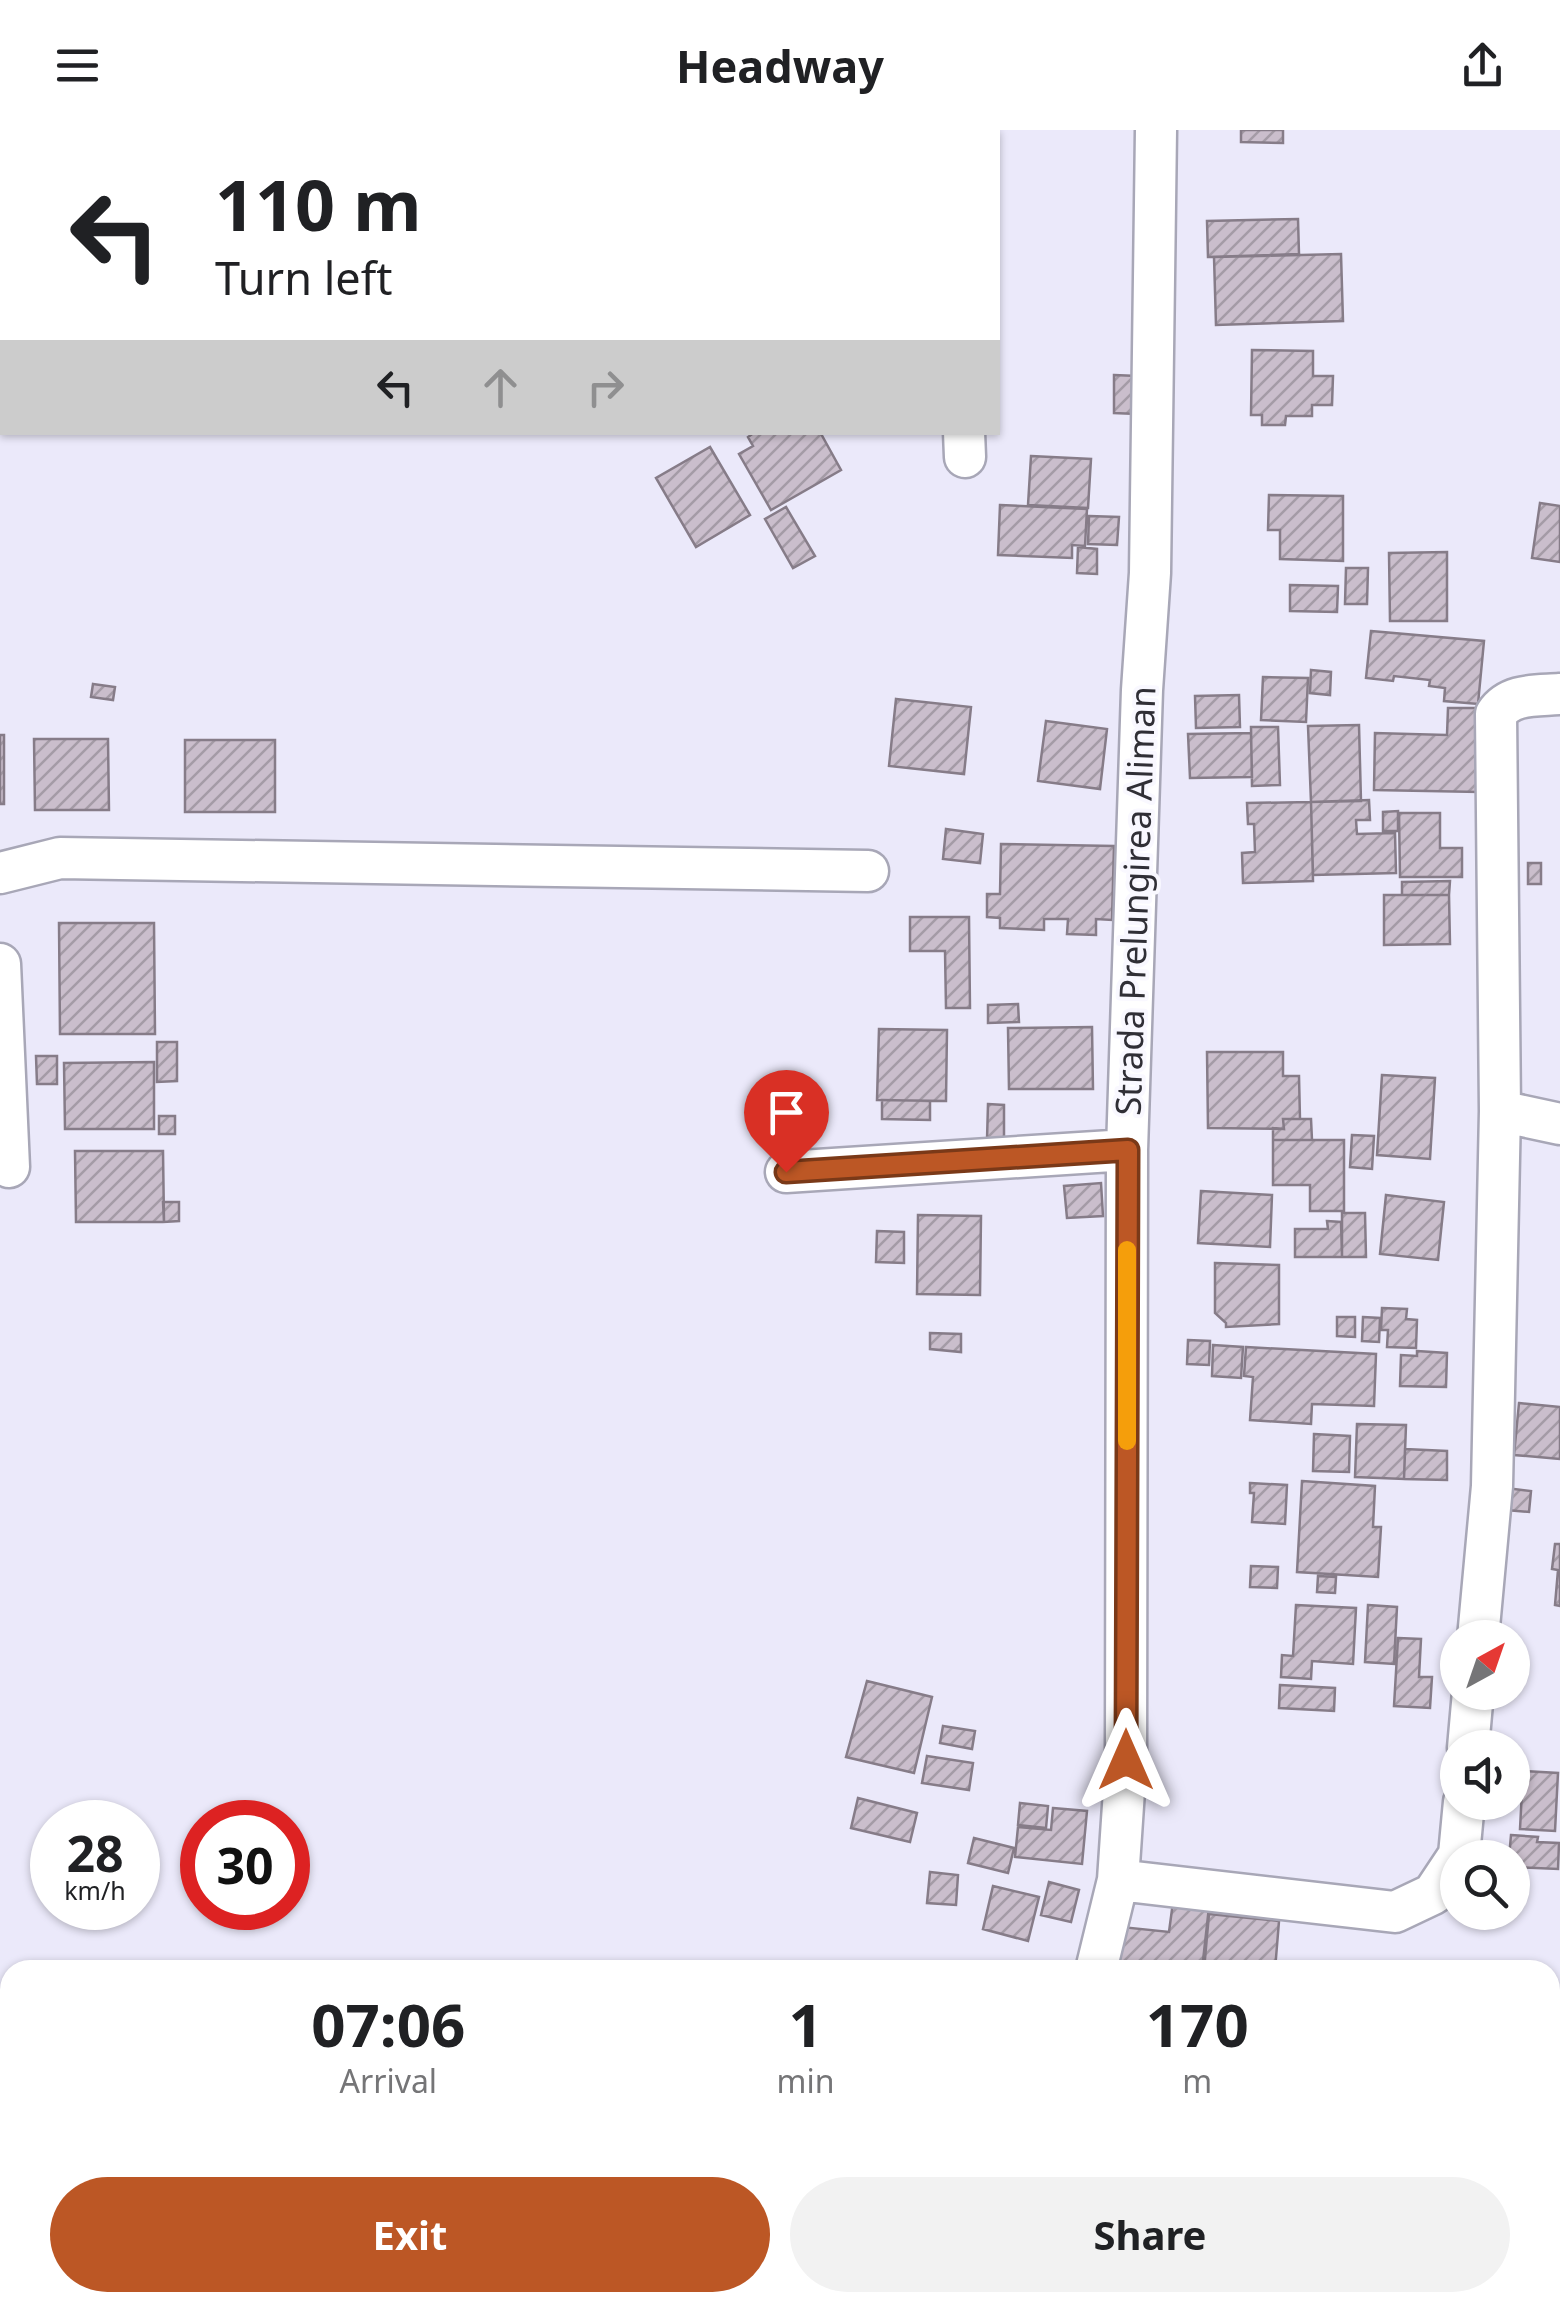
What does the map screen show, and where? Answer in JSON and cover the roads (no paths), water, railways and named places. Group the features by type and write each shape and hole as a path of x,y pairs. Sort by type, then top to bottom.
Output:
{"street":[{"name":"Strada Prelungirea Aliman","path":"1098,1960 1118,1880 1126,1760 1128,1150 1150,538 1156,130"},
{"path":"1480,1620 1492,1486 1500,1111 1496,714 1503,703 1518,697 1560,694"},
{"path":"0,873 60,858 868,871"},
{"path":"0,964 9,1167"},
{"path":"1500,1111 1560,1124"},
{"path":"786,1172 1128,1150"},
{"path":"1118,1880 1395,1912 1433,1894 1459,1855 1462,1820"}]}
